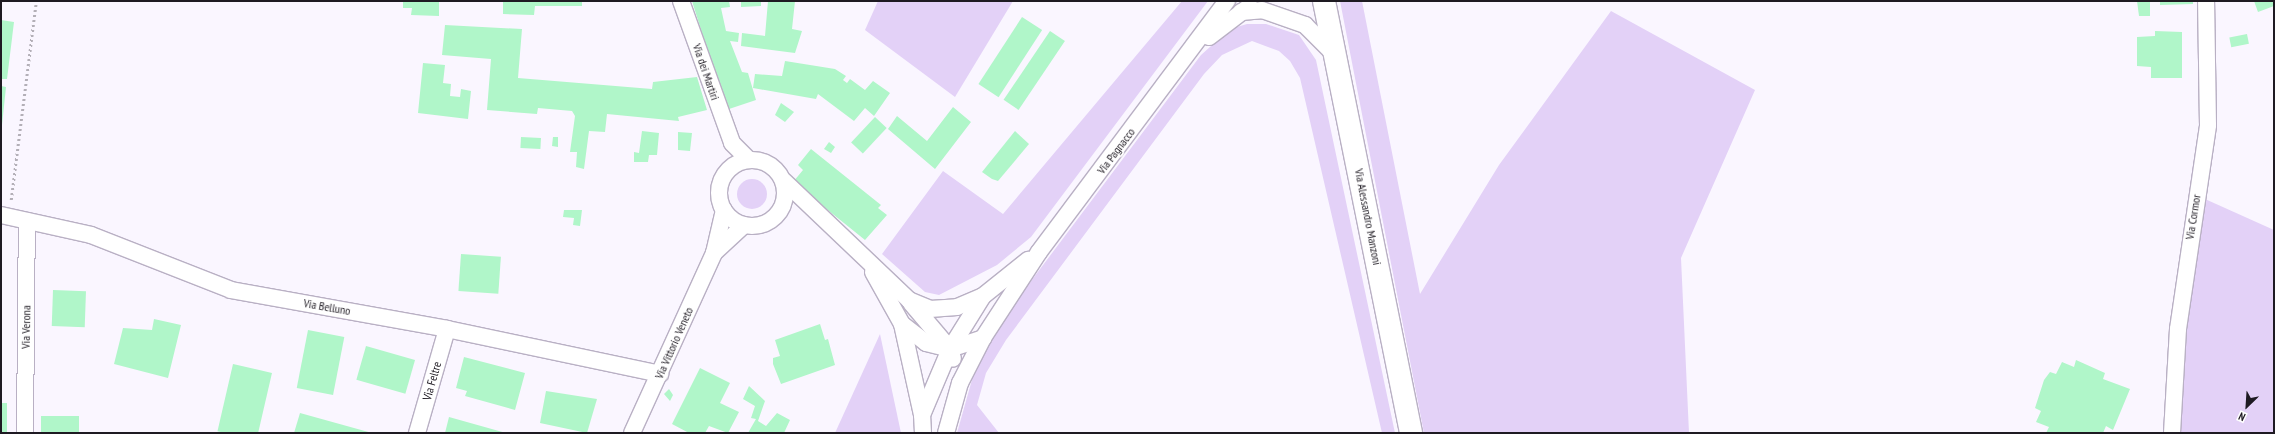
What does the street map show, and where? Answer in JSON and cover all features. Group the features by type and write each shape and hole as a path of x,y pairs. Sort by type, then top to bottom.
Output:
{"street":[{"name":"Via dei Martiri","path":"681,1 732,143 730,169"},
{"name":"Via Pagnacco","path":"946,433 960,383 983,338 1039,252 1193,51 1227,1"},
{"name":"Via Pagnacco","path":"1193,51 1257,1"},
{"name":"Via Alessandro Manzoni","path":"1324,1 1411,433"},
{"name":"Via Cormor","path":"2172,433 2178,329 2208,126 2206,1"},
{"path":"1241,12 1262,10 1305,25 1320,36 1336,56"},
{"name":"Via dei Martiri","path":"732,143 749,160"},
{"path":"778,215 785,199 784,181 770,165 749,160 730,169 719,188 724,210 744,225 763,225 794,207 816,211"},
{"name":"Via Pagnacco","path":"784,181 864,255 909,300 950,349 960,383"},
{"name":"Via Vittorio Veneto","path":"632,433 714,253 724,210"},
{"name":"Via Belluno","path":"5,216 91,235 230,290 446,329 660,374"},
{"name":"Via Verona","path":"25,433 27,221"},
{"name":"Via Vittorio Veneto","path":"714,253 744,225"},
{"name":"Via Pagnacco","path":"909,300 930,309 957,307 983,296 1039,252"},
{"name":"Via Pagnacco","path":"864,255 902,324 922,415 924,433"},
{"name":"Via Pagnacco","path":"922,415 950,349 983,296"},
{"name":"Via Pagnacco","path":"902,324 926,344 950,349"},
{"name":"Via Feltre","path":"417,433 446,329"},
{"path":"950,349 983,338"}],"path":[{"path":"5,216 36,1"}],"shaded area":[{"path":"878,1 1013,1 955,97 865,30"},
{"path":"1182,1 1208,1 1031,237 997,265 939,295 925,292 882,254 943,171 1003,214"},
{"path":"1340,1 1362,1 1420,294 1499,165 1611,11 1755,90 1681,258 1689,433 1424,433"},
{"path":"1247,24 1266,24 1299,35 1316,60 1395,433 1382,433 1300,78 1290,61 1279,51 1252,41 1222,55 1204,74 1006,340 986,373 977,405 999,433 957,433 975,369 1007,313 1201,55 1230,29"},
{"path":"752,179 763,183 767,194 763,205 752,209 741,205 737,194 741,183"},
{"path":"2205,199 2274,230 2274,433 2180,433 2192,258 2197,222"},
{"path":"880,334 901,433 835,433"}],"building":[{"path":"403,1 439,1 439,16 411,15 412,8 403,8"},
{"path":"503,1 582,1 582,6 535,6 534,15 503,14"},
{"path":"692,1 729,1 730,7 721,8 726,31 739,33 738,42 730,41 742,72 748,73 756,100 726,110"},
{"path":"741,1 761,1 761,6 741,7"},
{"path":"768,1 795,1 792,29 802,31 795,53 741,46 742,33 765,36"},
{"path":"2137,1 2150,1 2150,16 2139,16"},
{"path":"2160,1 2193,1 2193,4 2160,5"},
{"path":"2254,1 2274,1 2274,6 2258,12"},
{"path":"1022,17 1042,30 999,97 978,84"},
{"path":"1,20 14,22 7,79 1,79"},
{"path":"445,25 522,29 518,78 652,89 653,82 697,77 707,110 678,117 679,121 607,114 605,132 589,131 584,169 576,167 577,152 570,152 575,116 572,111 538,108 537,114 487,110 491,59 442,55"},
{"path":"1050,31 1065,41 1019,110 1004,100"},
{"path":"2155,31 2182,32 2182,78 2151,78 2151,67 2137,66 2137,37 2155,36"},
{"path":"2247,34 2249,44 2231,47 2229,37"},
{"path":"785,61 835,69 846,76 843,80 847,83 850,79 865,90 873,81 890,93 874,116 865,108 854,121 818,94 816,99 753,88 755,74 782,76"},
{"path":"423,63 445,65 443,83 451,84 450,96 460,97 461,89 471,91 468,119 418,113"},
{"path":"1,86 6,87 2,125 1,125"},
{"path":"781,103 794,112 785,122 775,115"},
{"path":"953,107 971,122 935,169 888,129 897,116 927,141"},
{"path":"875,117 887,128 863,154 851,143"},
{"path":"642,131 659,133 657,155 649,155 648,162 634,162 634,152 639,153"},
{"path":"1015,131 1029,144 998,181 992,179 982,172"},
{"path":"678,132 692,133 690,151 678,150"},
{"path":"521,137 541,138 540,149 520,148"},
{"path":"553,137 558,137 558,147 552,146"},
{"path":"829,142 835,147 831,153 824,149"},
{"path":"811,149 881,205 878,208 887,215 865,240 793,182 803,170 798,165"},
{"path":"564,210 582,210 580,226 573,225 574,218 563,217"},
{"path":"461,254 501,257 498,294 458,291"},
{"path":"53,290 86,291 85,327 52,326"},
{"path":"154,319 181,325 168,378 114,364 123,328 152,330"},
{"path":"820,324 825,340 828,339 835,365 781,384 773,364 773,358 780,356 775,340"},
{"path":"308,330 344,337 333,395 297,388"},
{"path":"366,346 415,360 405,394 356,380"},
{"path":"464,357 525,373 515,410 465,396 467,391 456,388"},
{"path":"2076,360 2105,373 2103,379 2130,389 2113,430 2106,426 2103,433 2046,433 2049,427 2036,422 2041,411 2035,408 2044,380 2050,372 2056,374 2062,362 2074,367"},
{"path":"233,364 272,373 258,433 225,433 217,431"},
{"path":"700,368 730,383 720,403 739,412 728,433 709,426 705,433 689,433 672,424"},
{"path":"749,386 765,401 758,421 766,426 777,413 790,420 784,433 748,433 756,419 751,418 755,406 743,399"},
{"path":"669,389 673,395 670,401 664,394"},
{"path":"546,391 597,399 587,433 540,423"},
{"path":"1,403 7,403 7,433 1,433"},
{"path":"300,413 372,433 294,433"},
{"path":"41,416 79,416 79,433 41,433"},
{"path":"449,417 506,433 445,433"}]}
